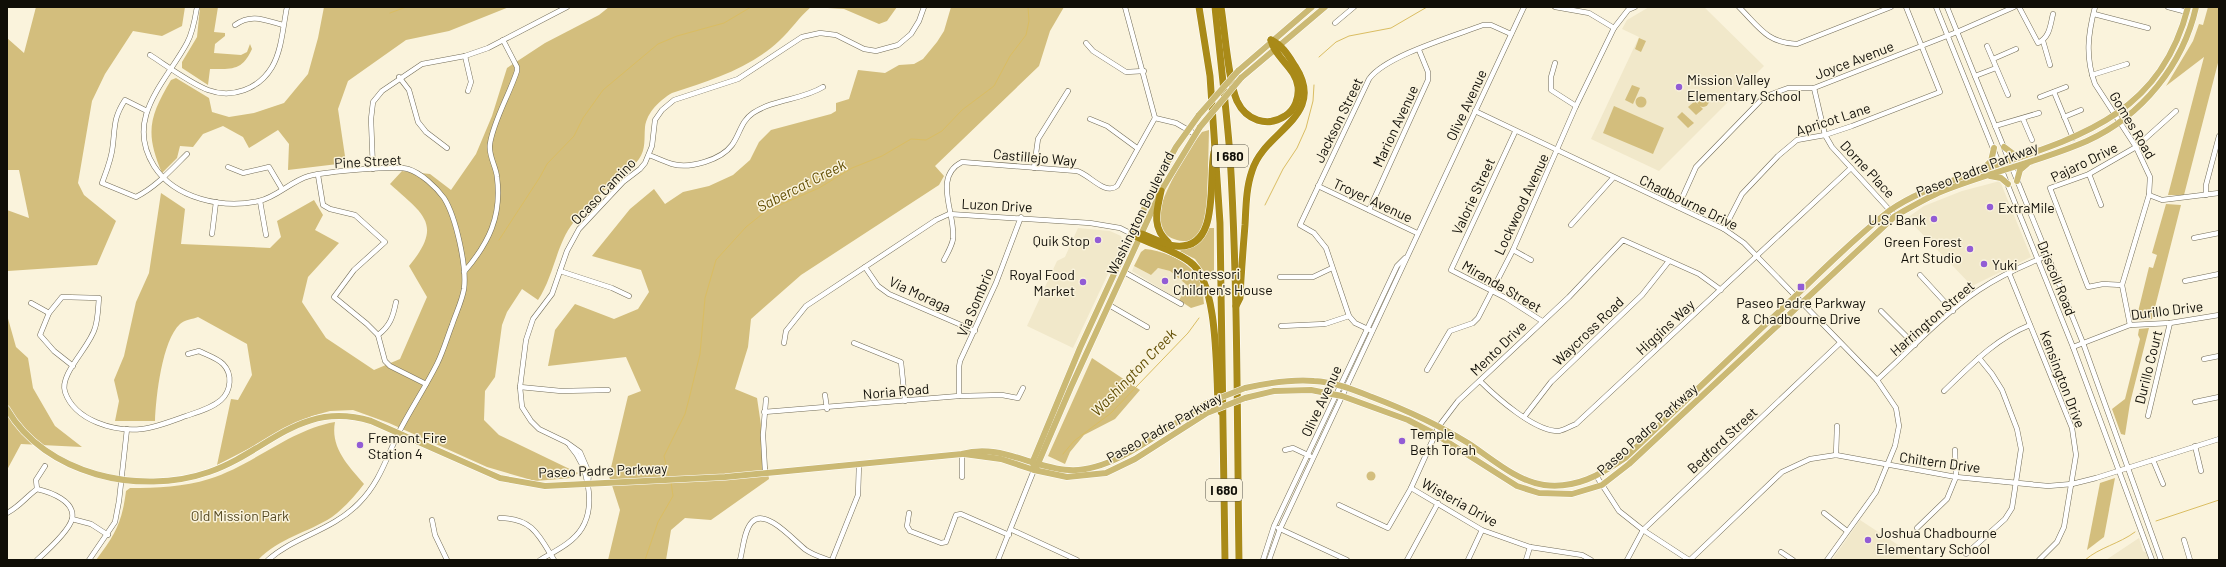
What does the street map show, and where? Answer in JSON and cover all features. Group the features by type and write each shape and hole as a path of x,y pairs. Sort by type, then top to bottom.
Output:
{"highway":[{"name":"I 680","path":"1198,7 1210,76 1216,142 1220,223 1225,560"},
{"name":"I 680","path":"1215,7 1230,155 1236,306 1239,560"},
{"path":"1221,7 1235,94 1247,114 1264,122 1276,121 1288,115 1298,94 1295,76 1273,50 1271,40"},
{"path":"1236,306 1240,298 1247,201 1252,170 1268,145 1299,112 1305,97 1305,89 1300,73 1279,44 1271,40"},
{"path":"1132,234 1175,246 1183,246 1197,240 1206,229 1212,162 1216,142"},
{"path":"1161,191 1156,224 1164,238 1175,246"},
{"path":"1141,236 1185,258 1198,268 1203,276 1211,309 1218,402 1224,420"}],"main road":[{"name":"Washington Boulevard","path":"1034,470 1033,461 1080,348 1166,164 1188,129 1238,71 1271,40 1312,7"},
{"name":"Washington Boulevard","path":"1034,470 1040,463 1064,401 1161,191 1195,134 1241,78 1279,44 1325,7"},
{"name":"Paseo Padre Parkway","path":"7,409 22,429 50,453 87,472 121,480 177,479 209,472 236,460 292,428 313,419 332,415 351,415 371,421 500,478 545,486 725,477 765,471 962,454 1001,459 1034,470 1067,477 1106,473 1135,459 1207,413 1245,398 1274,391 1311,390 1339,396 1408,420 1435,434 1517,486 1539,493 1572,494 1602,485 1630,464 1895,216 1938,194 2087,141 2119,122 2152,93 2166,75 2182,48 2196,7"},
{"path":"2182,48 2189,21 2187,9"},
{"name":"Paseo Padre Parkway","path":"962,454 974,450 992,451 1069,470 1103,465 1131,450 1207,403 1245,388 1276,382 1315,381 1343,386 1411,412 1439,426 1526,479 1544,485 1571,485 1597,477 1625,458 1795,297 1891,210 1944,183 2073,138 2096,128 2115,116 2140,95 2160,71 2175,43 2187,9"},
{"path":"2004,147 2012,153 2024,156"},
{"path":"1981,170 1991,161 1994,148"},
{"path":"2017,181 2020,170 2030,161"},
{"path":"1986,176 2001,178 2008,184"}],"street":[{"name":"Pine Street","path":"197,7 195,22 188,42 160,84 147,111 144,123 146,148 154,165 163,178 191,196 216,202 260,201 297,180 318,175 373,169 408,169 436,187 445,200 451,214 464,272 464,289 437,363 398,434 382,471 360,502 327,528 288,546 268,560"},
{"path":"150,55 208,90 224,94 244,91 261,81 272,66 287,7"},
{"path":"373,169 370,119 373,102 382,90 399,77 422,64 465,56 503,40 567,7"},
{"name":"Ocaso Camino","path":"540,560 569,543 582,528 589,502 588,484 590,473 583,458 576,448 543,432 531,422 522,407 520,387 529,329 533,319 552,294 567,250 580,229 623,182 640,169 650,155 656,120 662,110 674,100 738,79 802,37 820,33 836,35 864,49 876,51 885,50 898,45 911,34 919,22 924,7"},
{"path":"1125,7 1144,71 1155,118 1176,123 1195,134"},
{"path":"1335,23 1354,7"},
{"name":"Olive Avenue","path":"1269,560 1280,529 1314,457 1343,386 1369,330 1408,256 1524,7"},
{"path":"1555,7 1589,13 1614,28"},
{"name":"Lockwood Avenue","path":"1427,370 1450,331 1473,323 1492,292 1513,250 1558,151 1576,106 1614,28 1628,10 1635,7"},
{"path":"1739,7 1771,39 1783,44 1797,44 1891,7"},
{"path":"1906,7 1921,46"},
{"name":"Driscoll Road","path":"1936,7 2001,164 2073,347 2120,470 2152,560"},
{"name":"Driscoll Road","path":"1947,7 2083,343 2161,560"},
{"name":"Joyce Avenue","path":"1678,207 1696,166 1764,97 1788,88 1814,88 1948,36 2014,7"},
{"path":"2019,7 2038,43 2048,35 2053,14"},
{"name":"Gomes Road","path":"2096,7 2088,44 2092,74 2115,116 2136,147 2150,176 2149,195 2122,285 2130,325"},
{"path":"2168,7 2187,9"},
{"path":"2094,14 2148,28"},
{"path":"235,26 244,19 258,18 283,25"},
{"name":"Jackson Street","path":"1332,268 1326,248 1314,233 1300,225 1374,72 1419,50 1483,25 1492,25 1511,34"},
{"path":"464,272 489,236 496,213 497,177 490,144 517,71 517,67 503,40"},
{"path":"2042,41 2050,65"},
{"path":"1086,43 1093,51 1126,72 1144,71"},
{"name":"Apricot Lane","path":"1724,229 1742,194 1778,156 1797,140 1825,135 1940,92 1921,46"},
{"path":"1987,46 2008,95"},
{"path":"1993,59 2016,49"},
{"name":"Marion Avenue","path":"1369,210 1428,80 1428,72 1419,50"},
{"path":"465,56 471,82 468,90"},
{"path":"1556,63 1551,77 1551,90 1576,106"},
{"path":"2092,74 2127,64"},
{"path":"1975,76 1996,68"},
{"path":"399,77 409,90 418,122 426,132 447,148"},
{"path":"2040,97 2066,87"},
{"path":"650,155 680,166 718,157 732,146 746,119 754,112 791,98 814,93 823,88"},
{"name":"Dorne Place","path":"1814,88 1825,135 1832,147 1895,216"},
{"path":"1034,168 1038,140 1068,92"},
{"path":"2054,92 2073,138"},
{"path":"147,111 125,100 118,110 114,122 113,144 109,166 102,183 136,197 146,192 163,178 187,154"},
{"path":"2064,117 2081,110"},
{"name":"Chadbourne Drive","path":"1475,111 1515,132 1724,229 1744,243 1877,380 1896,408 1899,426 1894,446 1876,492 1827,560"},
{"name":"Pajaro Drive","path":"2122,285 2104,284 2088,287 2050,188 2089,174 2136,147 2176,111"},
{"path":"1995,126 2019,118 2023,119 2039,113"},
{"name":"Castillejo Way","path":"949,214 947,188 948,175 954,166 962,162 1077,171 1087,175 1106,189 1111,190 1117,186 1155,118"},
{"path":"1090,119 1107,126 1137,148"},
{"path":"2023,119 2032,140"},
{"name":"Valorie Street","path":"1451,270 1515,132"},
{"path":"2206,195 2206,185 2219,136"},
{"path":"228,167 243,173 269,167 282,189"},
{"name":"Higgins Way","path":"1480,381 1498,399 1524,417 1544,427 1559,431 1576,424 1758,257 1851,168"},
{"path":"2089,174 2101,205"},
{"path":"318,175 323,205 330,209 355,215 385,242 354,270 334,297 367,324 378,336 385,361 390,366 426,384"},
{"path":"1571,225 1613,178"},
{"name":"Troyer Avenue","path":"1318,186 1418,233"},
{"path":"2149,195 2162,200 2219,193"},
{"path":"260,201 266,235"},
{"path":"212,234 216,202"},
{"path":"944,260 953,241 953,225 949,214"},
{"name":"Luzon Drive","path":"784,343 786,330 806,306 936,220 949,214 1020,217 1105,225 1120,228 1132,234"},
{"name":"Via Sombrio","path":"959,396 959,367 975,331 1020,217"},
{"path":"2194,238 2219,234"},
{"name":"Mento Drive","path":"1339,505 1388,528 1411,488 1439,426 1458,402 1569,297 1623,240 1669,261"},
{"path":"1513,250 1531,260"},
{"name":"Harrington Street","path":"1877,380 1953,310 1978,290 2008,273 2048,256"},
{"path":"1669,261 1699,274 1721,290"},
{"name":"Waycross Road","path":"1524,417 1551,382 1642,295 1669,261"},
{"name":"Via Moraga","path":"865,267 878,286 889,294 975,331"},
{"path":"1280,276 1314,277 1332,268 1349,316 1355,323 1369,330"},
{"name":"Miranda Street","path":"1451,270 1506,298 1542,321"},
{"path":"560,271 612,288 630,296"},
{"path":"1124,272 1181,304"},
{"name":"Kensington Drive","path":"2008,273 2072,428 2076,455 2072,484 2061,535 2039,560"},
{"path":"2185,281 2219,274"},
{"path":"1920,275 1953,310"},
{"path":"73,366 54,351 40,334 49,313 62,297 99,298 95,328 88,346 64,381 65,392 73,404 80,412 95,422 107,426 127,429 142,429 163,424 198,412 222,399 227,393 230,379 223,365 199,351 188,354"},
{"path":"378,336 387,329 393,318 396,302"},
{"path":"31,303 49,313"},
{"path":"1109,305 1147,327"},
{"path":"1881,310 1915,345"},
{"name":"Durillo Drive","path":"2073,347 2130,325 2170,323 2219,314"},
{"path":"1281,326 1326,324 1349,316"},
{"name":"Durillo Court","path":"2148,416 2170,323"},
{"path":"1944,391 1979,358 2013,332 2030,325"},
{"name":"Bedford Street","path":"1627,560 1643,530 1840,343"},
{"path":"854,344 901,362 906,401"},
{"path":"2204,359 2219,356"},
{"path":"1966,554 2004,519 2012,508 2021,449 2018,429 2002,390 1992,374 1979,358"},
{"path":"520,387 561,391 608,390"},
{"name":"Noria Road","path":"764,412 827,409 959,396 1002,395 1018,398 1024,388"},
{"path":"825,396 827,409"},
{"name":"Olive Avenue","path":"1263,560 1274,526 1308,455 1339,396"},
{"path":"2195,402 2219,397"},
{"path":"765,471 763,435 766,399"},
{"path":"1836,455 1837,426"},
{"path":"89,560 108,535 115,522 127,429"},
{"name":"Chiltern Drive","path":"1690,560 1782,472 1810,459 1836,455 1956,478 2048,486 2072,484 2219,439"},
{"path":"2195,446 2201,471"},
{"path":"1285,450 1294,448 1314,457"},
{"path":"1917,528 1947,499 1956,478 1955,450"},
{"path":"962,454 962,477"},
{"path":"2153,460 2163,484"},
{"path":"832,560 858,495 859,464"},
{"path":"37,490 36,480 45,466"},
{"name":"Washington Boulevard","path":"998,560 1034,470"},
{"path":"1597,477 1619,511 1643,530 1690,560"},
{"name":"Wisteria Drive","path":"1411,488 1482,530 1530,547 1591,560"},
{"path":"7,513 16,508 25,497 37,490 46,491 65,501 70,508 72,519 50,549 37,560"},
{"path":"1407,560 1438,503"},
{"path":"909,513 907,526 910,531 941,543 946,542 956,515 961,514 1010,532 1068,558 1077,560"},
{"path":"1824,513 1847,531"},
{"path":"500,518 512,518 525,522 537,532 554,560"},
{"path":"72,519 91,524 108,535"},
{"path":"740,560 749,527 757,519 763,519 780,527 804,549 829,560"},
{"path":"432,520 435,535 447,560"},
{"path":"1274,526 1347,560"},
{"path":"1468,560 1482,530"},
{"path":"2184,540 2190,560"},
{"path":"1526,560 1530,547"},
{"path":"1781,552 1793,560"}],"shaded area":[{"name":"Mission Valley Elementary School","path":"1649,7 1704,7 1764,66 1659,171 1591,139 1639,37 1622,29 1627,20"},
{"path":"2000,181 2031,257 1972,286 1907,218 1924,206 1962,191"},
{"path":"1078,228 1110,231 1121,236 1123,242 1073,348 1027,326 1057,261 1065,257"},
{"name":"Montessori Children's House","path":"1134,266 1151,275 1158,268 1170,271 1188,286 1179,300 1132,271"},
{"name":"Joshua Chadbourne Elementary School","path":"1860,520 1921,560 1832,560"},
{"path":"2139,538 2143,551 2149,554 2151,560 2106,560"}],"green space":[{"path":"36,7 185,7 182,26 162,36 133,31 105,74 92,101 78,183 84,195 116,221 97,265 8,271 7,273 7,210 29,218 19,170 7,170 7,38 24,53"},
{"path":"200,7 218,7 214,32 225,33 225,36 215,44 214,53 241,55 247,52 250,44 252,49 244,61 236,67 210,69 208,85 182,68 182,62 197,37"},
{"path":"324,7 509,7 449,31 406,40 348,81 338,109 346,163 288,170 289,144 278,130 249,148 243,137 223,126 203,134 193,147 180,146 177,158 162,173 153,147 152,125 158,105 171,80 176,78 209,98 212,112 229,117 254,113 284,103 308,74 318,38"},
{"path":"609,7 811,7 779,41 755,59 729,73 672,93 663,99 651,111 645,127 644,148 639,159 589,204 578,216 567,232 548,281 538,300 522,289 507,312 502,325 495,377 485,391 484,420 499,435 578,473 572,478 535,481 487,467 389,423 353,410 330,411 312,416 217,465 231,399 238,400 252,375 247,344 198,317 180,324 169,343 161,370 155,421 115,421 119,401 114,380 124,356 136,302 149,273 161,193 185,209 181,244 270,248 281,237 277,221 314,200 323,215 315,230 339,243 308,277 302,302 326,338 374,370 400,359 427,297 409,266 420,252 425,240 427,230 425,220 420,212 390,184 402,171 430,174 451,190 476,154 492,116 507,68 545,43 599,15"},
{"path":"811,7 897,7 887,21 879,24 844,9"},
{"path":"951,7 1064,7 1050,31 1039,66 935,166 944,176 939,185 801,275 751,319 748,347 735,389 757,398 769,479 711,520 685,518 671,530 666,560 608,560 620,510 609,476 628,396 641,391 626,357 548,366 555,330 575,304 614,319 638,309 649,292 641,270 592,256 630,209 654,189 665,204 683,192 709,186 733,175 750,160 759,142 771,130 831,114 836,111 836,103 849,99 858,70 885,73 899,65 914,64 923,59 944,31"},
{"path":"2208,7 2219,7 2219,59 2184,195 2168,195 2204,57 2166,86 2193,41 2199,24 2203,25"},
{"path":"1639,38 1646,41 1641,52 1635,49"},
{"path":"1632,85 1640,88 1633,104 1625,100"},
{"path":"1703,95 1707,97 1709,101 1707,105 1703,107 1699,105 1697,101 1699,97"},
{"path":"1641,96 1645,98 1647,102 1645,106 1641,108 1637,106 1635,102 1637,98"},
{"path":"1695,101 1703,109 1696,115 1688,107"},
{"path":"1614,106 1664,128 1653,154 1603,133"},
{"path":"1682,112 1694,123 1688,128 1677,117"},
{"path":"1209,130 1207,209 1204,229 1190,241 1177,240 1171,238 1161,230 1158,218 1159,211 1183,159 1202,132"},
{"path":"2166,204 2181,205 2152,319 2136,320 2149,267 2153,268 2157,255 2152,253"},
{"path":"1209,228 1214,228 1214,280 1210,280 1195,259 1179,251 1199,242"},
{"path":"1145,249 1168,254 1189,267 1200,281 1203,291 1204,304 1191,308 1179,300 1188,286 1170,271 1158,268 1151,275 1134,266 1141,252"},
{"path":"7,315 16,347 28,358 33,388 55,426 82,447 21,444 7,470"},
{"path":"2149,328 2130,403 2125,435 2121,434 2112,409 2125,399 2140,339 2138,335 2139,329"},
{"path":"1092,358 1140,390 1115,419 1084,435 1070,452 1065,464 1048,456"},
{"name":"Old Mission Park","path":"335,422 335,440 338,448 347,463 364,484 341,510 323,523 275,546 258,560 96,560 117,528 126,491 130,488 150,488 200,482 225,473 302,432"},
{"path":"1371,471 1376,476 1371,481 1366,476"},
{"path":"2115,478 2104,537 2087,550 2100,483"}],"waterway":[{"path":"390,13 406,7"},
{"path":"499,240 547,164 574,136 583,118 603,90 658,44 677,36 724,23 751,7"},
{"name":"Sabercat Creek","path":"669,477 664,456 685,414 689,399 700,354 705,298 716,260 746,227 766,211 819,188 852,168 882,156 911,139 926,140 942,131 962,110 994,86 1010,56 1026,35 1029,21 1028,7"},
{"name":"Washington Creek","path":"1319,57 1336,42 1349,36 1391,28 1427,7"},
{"name":"Washington Creek","path":"1265,205 1283,169 1297,148 1306,128 1313,101 1314,85"},
{"name":"Washington Creek","path":"1063,454 1074,441 1111,413 1188,333 1199,318"},
{"name":"Sabercat Creek","path":"645,560 658,522 673,496 671,482"},
{"path":"2156,521 2219,500"},
{"path":"2085,560 2135,532"}],"place":[{"name":"Mission Valley Elementary School","path":"1679,87"},
{"name":"ExtraMile","path":"1990,207"},
{"name":"U.S. Bank","path":"1934,219"},
{"name":"Quik Stop","path":"1098,240"},
{"name":"Green Forest Art Studio","path":"1970,249"},
{"name":"Yuki","path":"1984,264"},
{"name":"Montessori Children's House","path":"1165,281"},
{"name":"Royal Food Market","path":"1083,282"},
{"name":"Paseo Padre Parkway & Chadbourne Drive","path":"1801,287"},
{"name":"Temple Beth Torah","path":"1402,441"},
{"name":"Fremont Fire Station 4","path":"360,445"},
{"name":"Joshua Chadbourne Elementary School","path":"1868,540"}]}
